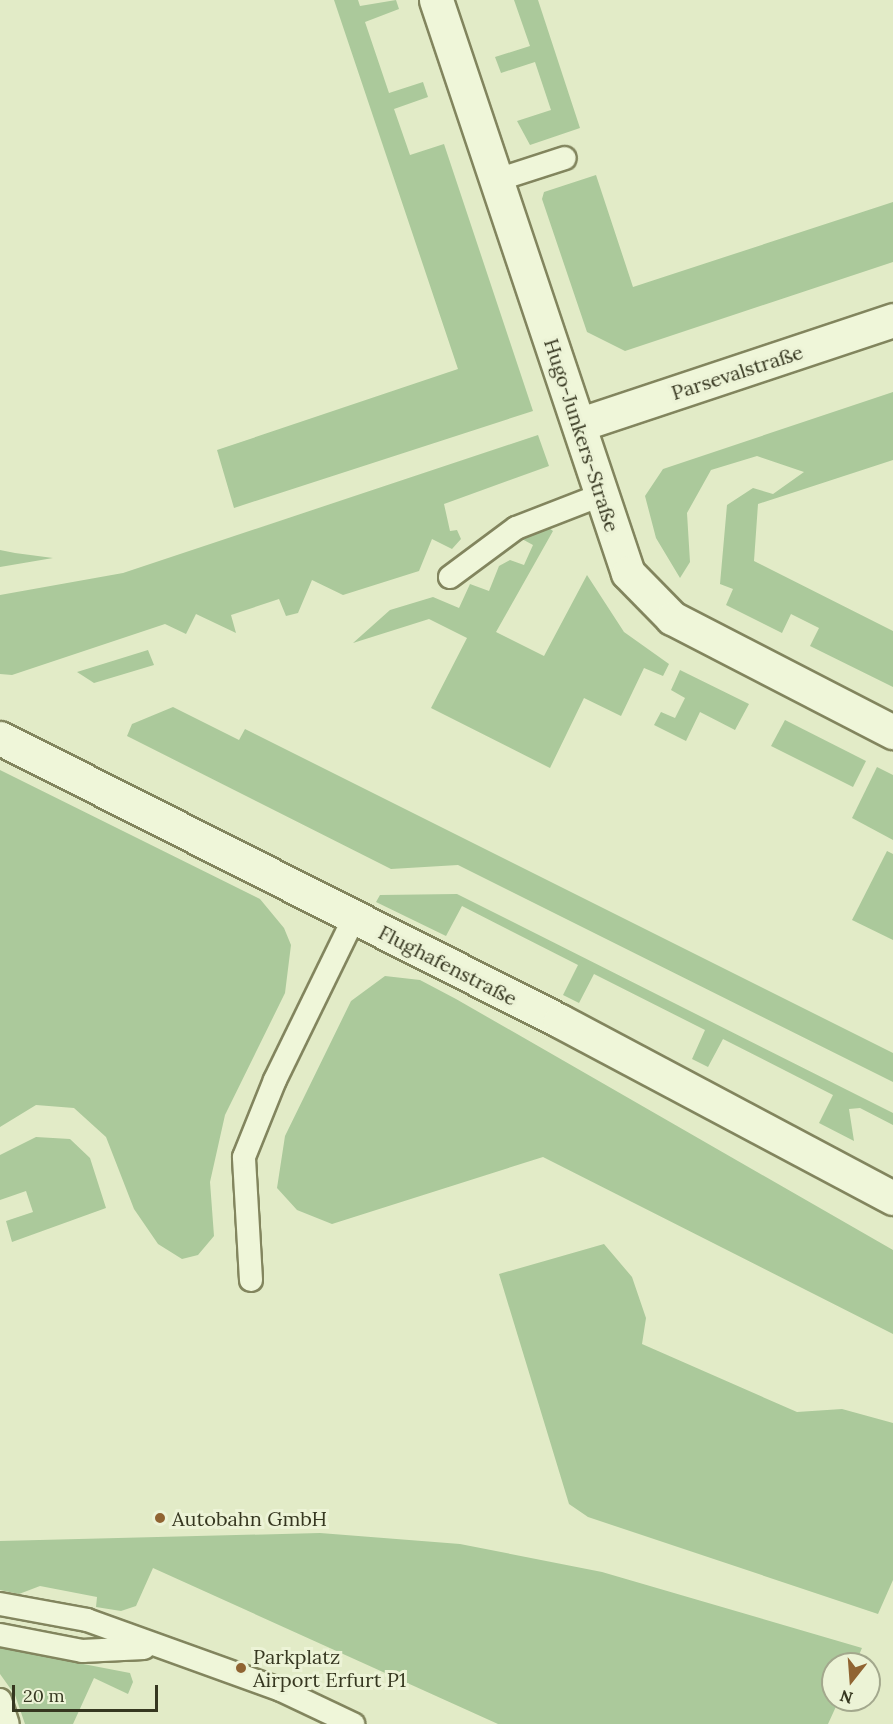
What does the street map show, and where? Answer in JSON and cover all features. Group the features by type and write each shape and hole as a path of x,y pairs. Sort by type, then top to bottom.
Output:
{"street":[{"name":"Hugo-Junkers-Straße","path":"436,0 581,424 601,495 628,573 654,605 893,732"},
{"name":"Parsevalstraße","path":"581,424 893,320"},
{"name":"Flughafenstraße","path":"0,738 354,918 893,1198"}],"lane":[{"path":"497,180 565,158"},
{"path":"450,577 516,528 601,495"},
{"path":"251,1280 244,1157 275,1080 354,918"},
{"path":"0,1604 87,1620 152,1648 281,1690 353,1724"},
{"path":"0,1635 82,1651 152,1648"},
{"path":"0,1700 8,1724"}],"green space":[{"path":"334,0 358,0 360,6 396,0 399,9 365,22 389,93 423,82 428,97 394,109 410,155 444,144 533,411 234,508 217,450 458,369"},
{"path":"514,0 538,0 580,128 530,145 517,121 551,110 535,62 501,73 495,57 530,46"},
{"path":"596,175 633,287 893,202 893,262 625,351 587,332 542,199 544,192"},
{"path":"893,392 893,460 758,504 754,561 893,631 893,687 810,646 819,628 791,614 782,633 726,605 733,589 720,584 727,505 753,488 773,494 804,472 757,456 711,470 687,513 690,562 680,578 656,538 645,496 663,469"},
{"path":"538,435 549,466 444,504 450,531 457,530 461,539 452,549 432,539 419,571 343,595 312,580 298,613 286,616 279,599 231,615 236,633 196,614 186,634 165,624 12,675 0,674 0,595 123,573"},
{"path":"549,528 553,531 496,632 544,656 587,575 624,632 669,664 663,676 644,668 621,716 584,698 550,768 431,708 467,638 429,619 353,643 390,610 433,597 459,608 470,584 489,591 499,566 510,560 524,565 533,545 522,539"},
{"path":"0,550 15,553 53,558 0,567"},
{"path":"148,650 154,665 94,683 77,672"},
{"path":"680,670 749,704 735,730 700,712 686,741 654,725 661,712 675,718 685,698 671,690"},
{"path":"173,707 239,740 245,729 893,1053 893,1082 458,865 391,869 127,736 132,724"},
{"path":"785,720 866,761 853,787 771,746"},
{"path":"877,767 893,775 893,840 852,818"},
{"path":"0,770 260,899 284,928 291,945 285,993 225,1115 210,1182 214,1236 198,1255 182,1259 158,1244 134,1209 106,1137 74,1108 36,1105 0,1127"},
{"path":"887,851 893,854 893,940 852,920"},
{"path":"457,894 893,1113 893,1125 860,1108 849,1109 854,1141 819,1123 833,1095 723,1039 708,1067 692,1059 705,1030 594,974 579,1003 563,995 578,965 462,906 446,936 376,902 380,895"},
{"path":"385,976 420,980 456,999 893,1250 893,1334 543,1157 332,1224 297,1210 277,1188 285,1136 351,1001"},
{"path":"36,1137 70,1139 90,1158 106,1208 12,1242 6,1221 33,1212 26,1191 0,1200 0,1155"},
{"path":"604,1244 632,1277 646,1318 642,1344 797,1412 842,1409 893,1423 893,1580 878,1614 588,1517 569,1504 499,1274"},
{"path":"320,1533 460,1544 602,1572 862,1648 860,1652 821,1652 821,1712 834,1712 828,1724 498,1724 153,1568 136,1606 121,1611 96,1607 97,1597 40,1586 19,1594 0,1590 0,1541"},
{"path":"0,1648 130,1673 133,1682 128,1694 94,1678 73,1724 25,1724 15,1695 0,1674"}],"place":[{"name":"Autobahn GmbH","path":"160,1518"},
{"name":"Parkplatz Airport Erfurt P1","path":"241,1668"}]}
